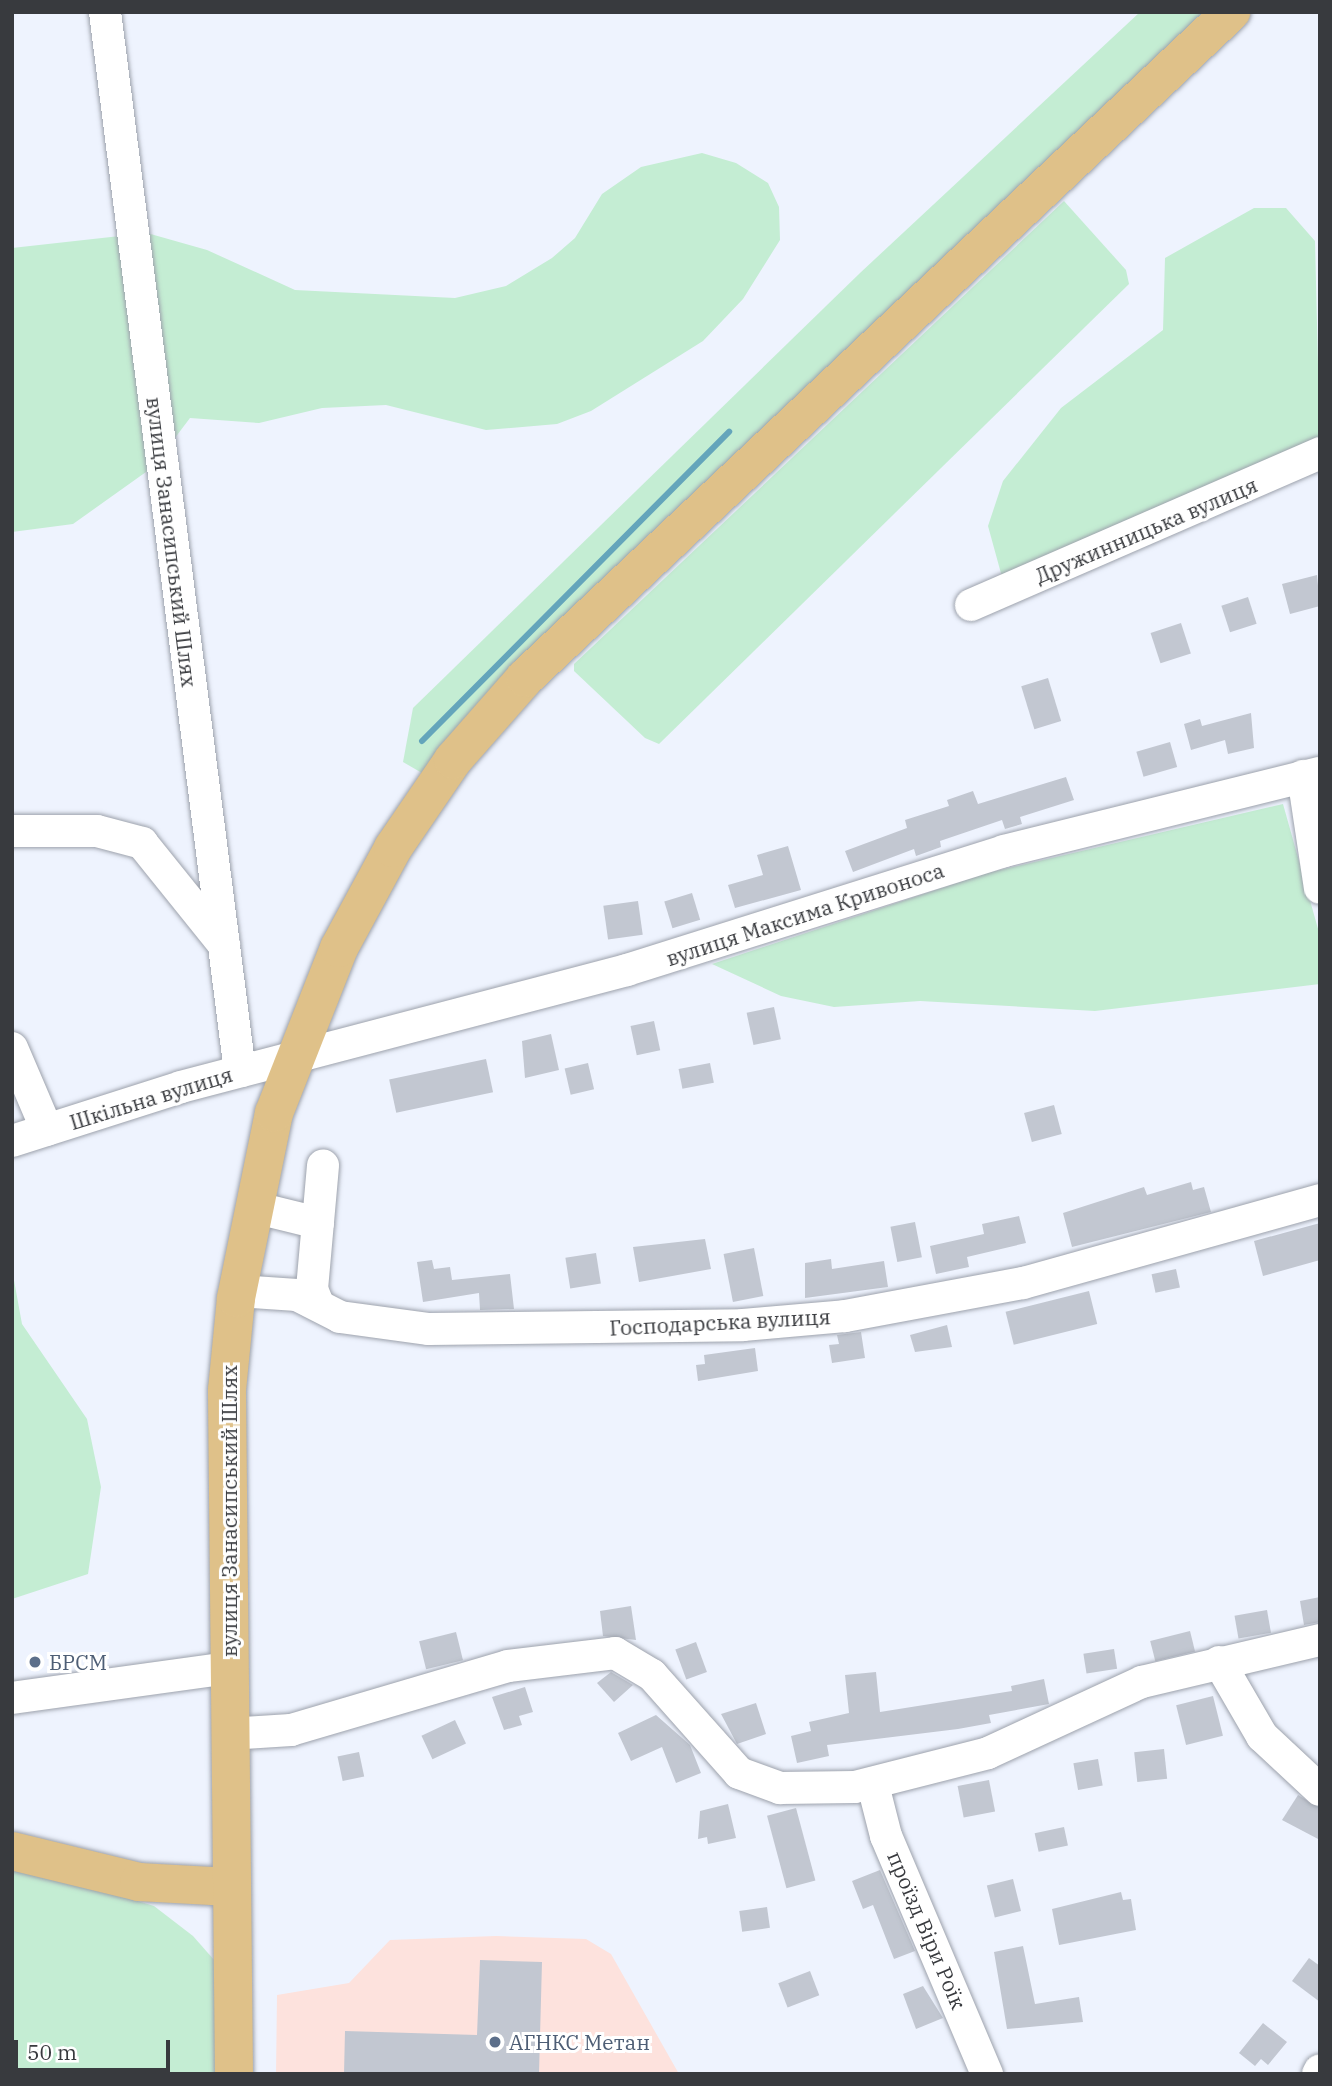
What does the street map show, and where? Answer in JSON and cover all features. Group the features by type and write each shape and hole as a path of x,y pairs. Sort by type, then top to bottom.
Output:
{"main road":[{"name":"вулиця Занасипський Шлях","path":"233,2074 227,1390 237,1291 253,1207 291,1057 393,848 453,760 525,678 1231,12"},
{"path":"12,1851 139,1882 230,1888"}],"street":[{"name":"вулиця Занасипський Шлях","path":"105,12 240,1071"},
{"name":"Дружинницька вулиця","path":"971,605 1320,453"},
{"path":"1311,775 1320,888"},
{"name":"вулиця Максима Кривоноса","path":"291,1057 627,970 1004,851 1311,775"},
{"path":"12,831 97,831 142,844 224,945"},
{"path":"12,1048 47,1130"},
{"name":"Шкільна вулиця","path":"12,1141 291,1057"},
{"path":"318,1304 312,1289 323,1165"},
{"name":"Господарська вулиця","path":"237,1291 297,1295 340,1317 429,1329 660,1328 845,1316 1023,1283 1320,1200"},
{"path":"253,1207 318,1223"},
{"path":"228,1734 325,1723 508,1666 615,1653 652,1675 717,1753 758,1783 815,1789 873,1785 988,1753 1115,1692 1219,1662 1320,1640"},
{"path":"1219,1662 1262,1736 1320,1790"},
{"path":"12,1698 228,1668"},
{"name":"проїзд Віри Роїк","path":"873,1785 886,1836 987,2074"}],"shaded area":[{"path":"496,1936 586,1939 611,1954 679,2074 276,2074 277,1995 349,1983 390,1940"}],"green space":[{"path":"1140,12 1208,12 422,773 403,762 413,708 860,273"},
{"path":"702,153 736,163 768,183 779,207 780,240 743,299 703,341 591,411 557,424 486,430 386,405 322,408 259,423 190,418 153,467 73,524 12,532 12,248 147,233 207,250 295,290 455,298 506,286 552,258 575,238 602,194 641,167"},
{"path":"1064,201 1126,270 1129,284 659,744 645,738 574,671 574,664"},
{"path":"1254,208 1286,208 1315,241 1320,447 1002,577 988,526 1003,481 1061,408 1163,330 1165,258"},
{"path":"1283,804 1320,936 1320,984 1095,1011 920,1001 834,1007 781,996 712,964 987,873"},
{"path":"12,1269 22,1324 87,1419 101,1487 88,1574 12,1599"},
{"path":"12,1863 154,1906 193,1936 215,1961 217,2074 12,2074"}],"building":[{"path":"1317,575 1320,606 1290,614 1282,584"},
{"path":"1248,597 1257,624 1230,632 1221,606"},
{"path":"1181,623 1191,653 1160,663 1151,633"},
{"path":"1048,678 1061,721 1034,729 1021,686"},
{"path":"1251,713 1254,748 1228,754 1225,740 1191,750 1184,724 1200,719 1202,726"},
{"path":"1170,742 1177,767 1144,777 1136,752"},
{"path":"1066,777 1074,800 1020,817 1022,824 1005,829 1002,820 940,841 941,847 916,856 914,849 853,872 845,851 907,828 905,820 949,806 947,800 973,791 978,804"},
{"path":"788,846 801,890 735,908 728,885 763,875 757,855"},
{"path":"692,893 700,920 672,928 664,901"},
{"path":"638,901 643,935 608,940 603,906"},
{"path":"774,1007 781,1039 753,1045 747,1013"},
{"path":"654,1021 660,1050 637,1055 631,1026"},
{"path":"551,1034 559,1070 525,1078 522,1041"},
{"path":"486,1059 493,1092 396,1113 389,1080"},
{"path":"588,1063 594,1089 571,1095 565,1068"},
{"path":"710,1063 714,1083 682,1089 679,1069"},
{"path":"1054,1105 1062,1134 1032,1142 1024,1113"},
{"path":"1191,1182 1193,1190 1204,1187 1211,1212 1072,1247 1063,1213 1144,1187 1147,1195"},
{"path":"1019,1216 1026,1243 967,1257 969,1267 936,1274 930,1246 984,1234 982,1224"},
{"path":"915,1222 922,1257 897,1262 890,1227"},
{"path":"1320,1223 1320,1260 1263,1276 1254,1241"},
{"path":"705,1239 711,1269 639,1282 633,1247"},
{"path":"754,1248 763,1296 733,1302 724,1254"},
{"path":"596,1253 601,1284 570,1288 565,1258"},
{"path":"831,1259 832,1269 884,1261 888,1287 805,1298 805,1263"},
{"path":"432,1260 434,1269 450,1267 452,1280 510,1274 514,1309 480,1310 479,1293 423,1302 417,1262"},
{"path":"1176,1269 1180,1288 1155,1293 1152,1274"},
{"path":"1089,1291 1097,1324 1014,1345 1006,1312"},
{"path":"947,1325 952,1347 915,1352 910,1335"},
{"path":"861,1332 865,1358 832,1363 829,1345 839,1344 837,1335"},
{"path":"755,1348 758,1371 698,1381 696,1365 705,1364 704,1355"},
{"path":"1320,1597 1320,1622 1304,1625 1300,1601"},
{"path":"631,1606 636,1640 603,1636 600,1611"},
{"path":"1267,1610 1271,1633 1238,1638 1235,1616"},
{"path":"1190,1631 1195,1651 1155,1661 1150,1641"},
{"path":"456,1632 463,1660 426,1669 419,1641"},
{"path":"696,1642 707,1672 686,1680 675,1650"},
{"path":"1114,1649 1117,1669 1087,1674 1083,1654"},
{"path":"611,1672 633,1685 614,1702 597,1683"},
{"path":"876,1672 880,1712 1012,1691 1011,1686 1044,1679 1049,1704 989,1715 991,1723 827,1745 829,1756 797,1763 791,1736 811,1731 809,1722 849,1713 845,1675"},
{"path":"525,1687 533,1712 519,1716 522,1725 504,1730 492,1697"},
{"path":"1213,1696 1223,1736 1186,1745 1176,1705"},
{"path":"756,1703 766,1734 737,1744 721,1714"},
{"path":"656,1715 690,1745 701,1773 676,1783 662,1747 631,1761 618,1733"},
{"path":"455,1720 466,1744 432,1759 421,1736"},
{"path":"1164,1749 1167,1779 1137,1782 1134,1752"},
{"path":"359,1752 364,1776 343,1781 337,1757"},
{"path":"1098,1759 1103,1786 1078,1790 1073,1763"},
{"path":"989,1780 995,1811 964,1818 958,1786"},
{"path":"1298,1795 1320,1808 1320,1840 1282,1820"},
{"path":"728,1804 736,1838 708,1844 707,1837 698,1839 700,1811"},
{"path":"796,1808 815,1880 786,1888 767,1816"},
{"path":"1064,1827 1068,1846 1039,1852 1035,1833"},
{"path":"880,1870 915,1951 894,1959 873,1905 863,1909 852,1881"},
{"path":"1013,1879 1021,1911 995,1918 987,1886"},
{"path":"1121,1892 1123,1900 1131,1899 1136,1930 1059,1945 1052,1909"},
{"path":"767,1907 770,1928 742,1932 739,1911"},
{"path":"1023,1946 1035,2004 1079,1997 1083,2022 1007,2029 994,1952"},
{"path":"1309,1958 1320,1966 1320,2002 1292,1981"},
{"path":"480,1960 542,1962 539,2074 344,2074 345,2031 477,2035"},
{"path":"810,1971 819,1995 788,2007 778,1983"},
{"path":"923,1986 943,2018 916,2029 903,1994"},
{"path":"1263,2023 1287,2042 1268,2065 1261,2059 1255,2066 1239,2053"}],"waterway":[{"path":"422,741 729,432"}],"place":[{"name":"БРСМ","path":"35,1662"},
{"name":"АГНКС Метан","path":"495,2042"}]}
